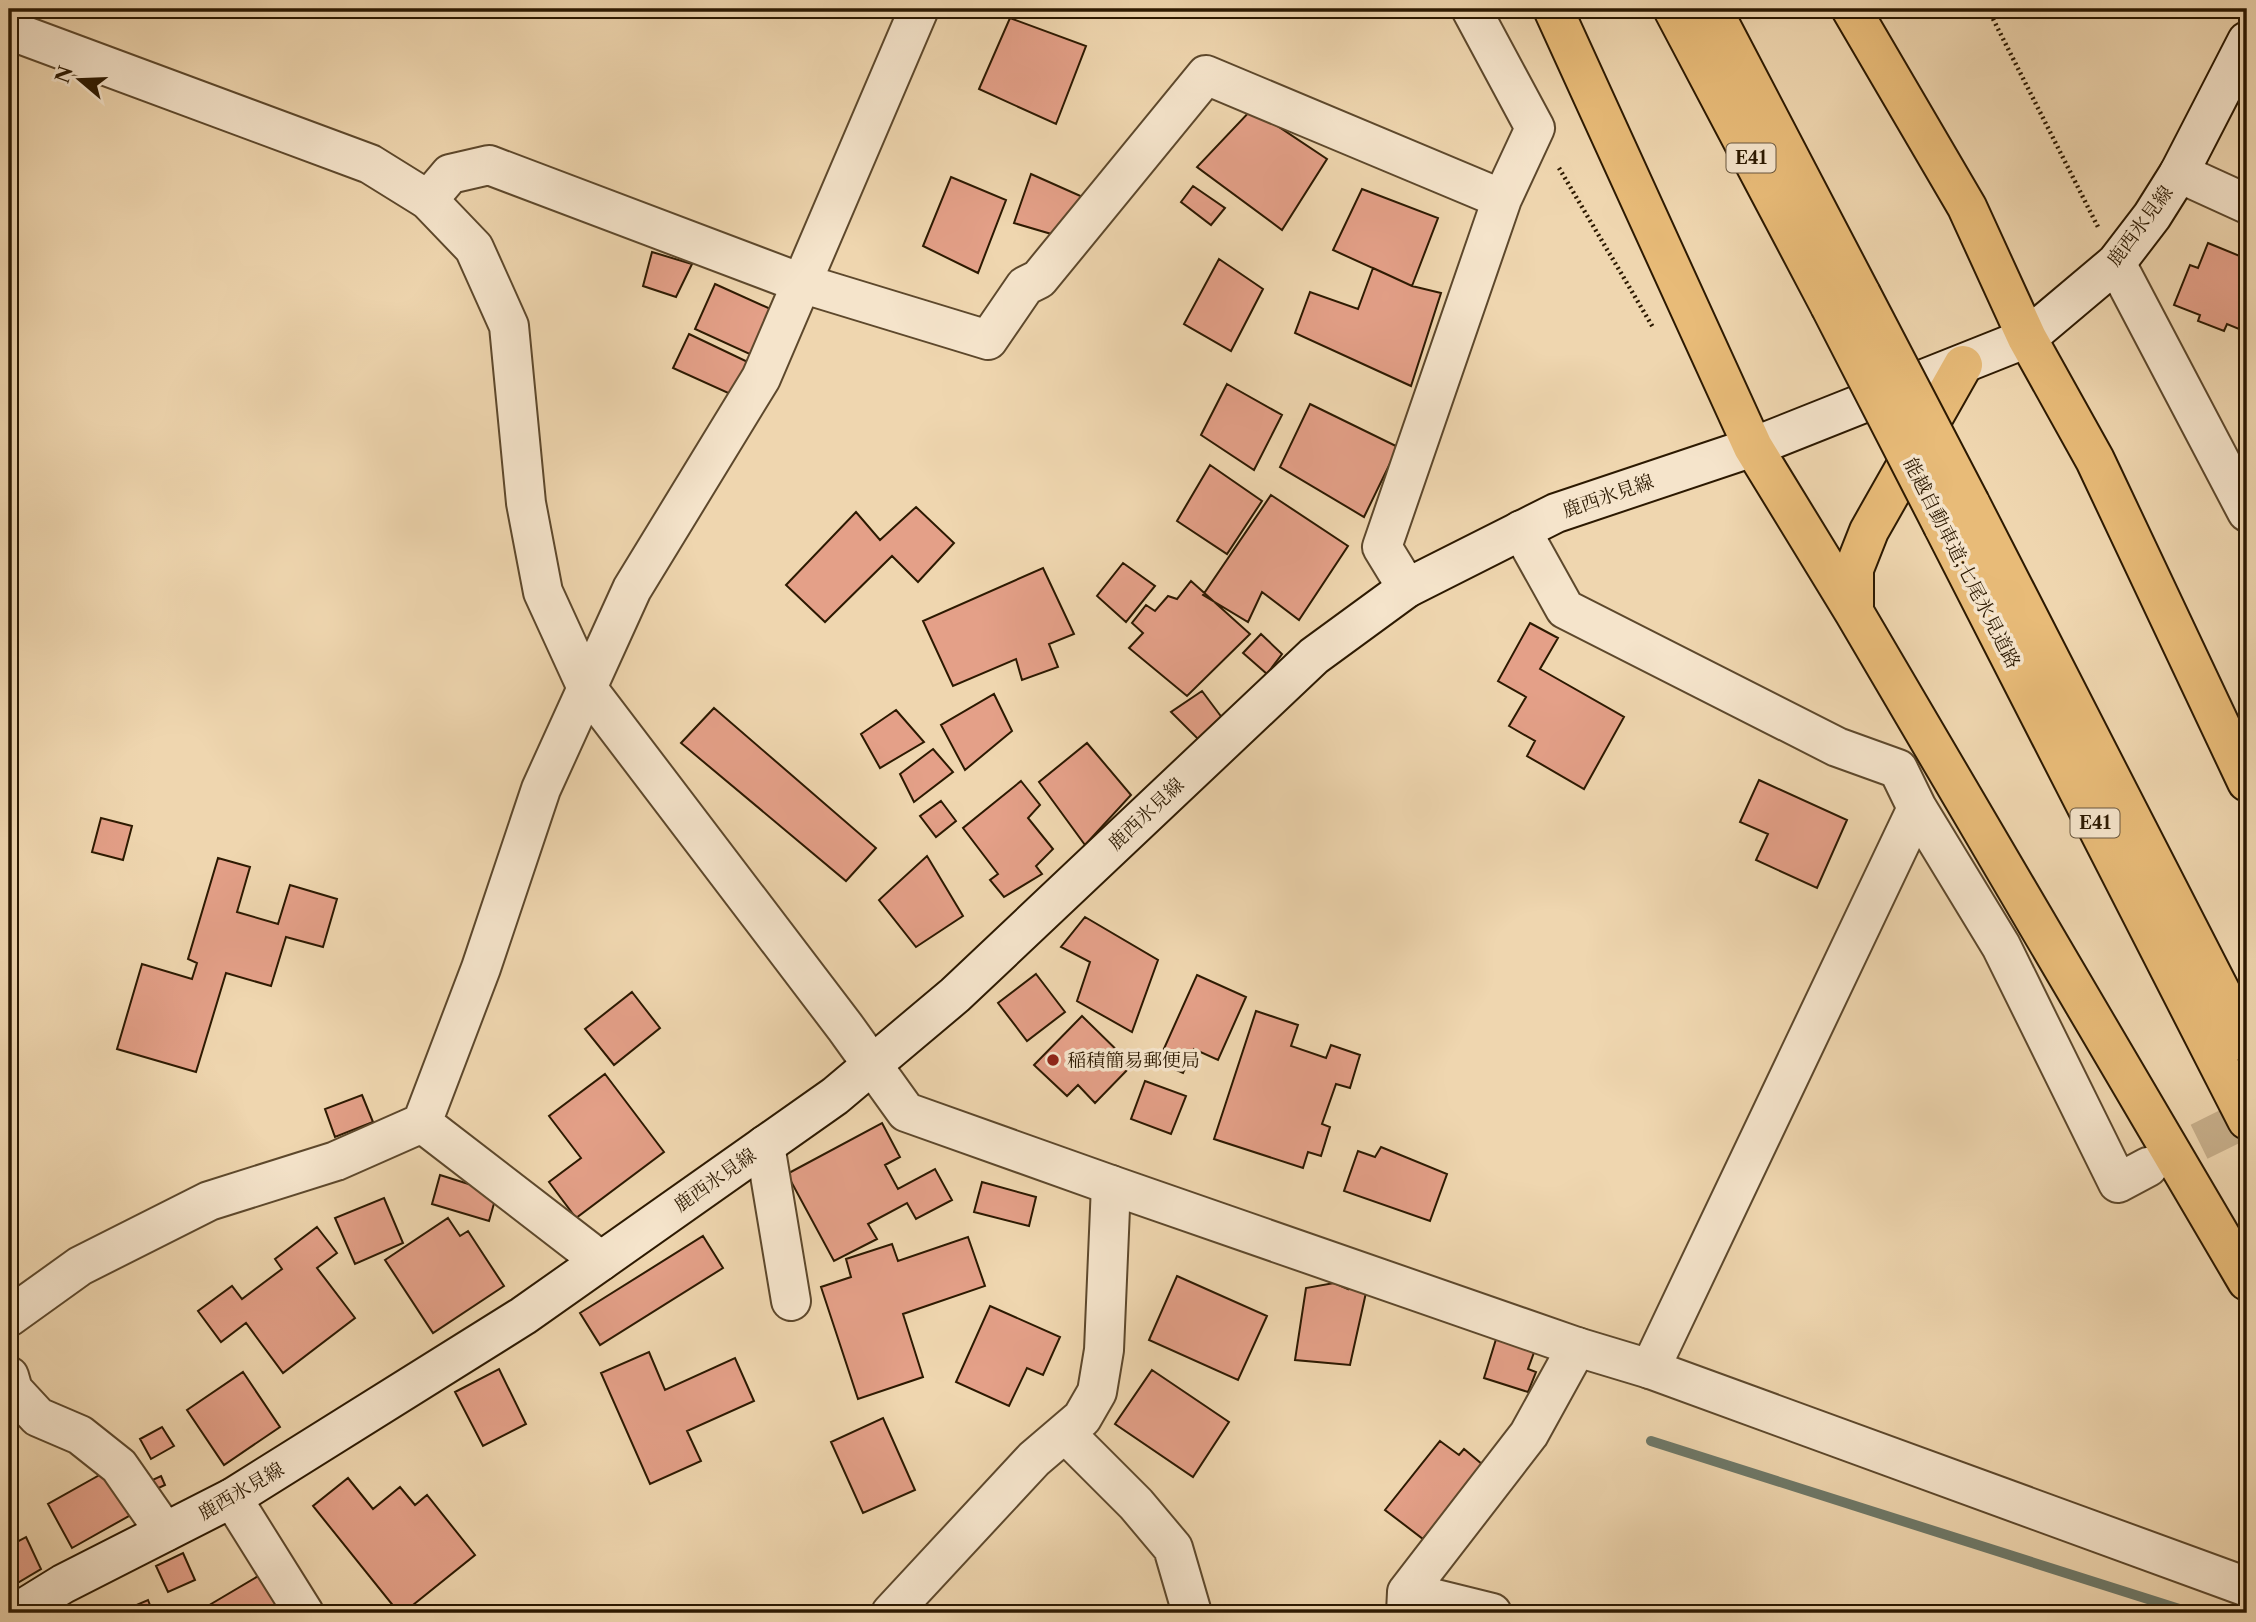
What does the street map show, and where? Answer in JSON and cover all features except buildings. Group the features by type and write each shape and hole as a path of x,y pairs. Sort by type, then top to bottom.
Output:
{"highway":[{"path":"1553,9 1753,447 1854,612 2247,1281"},
{"name":"能越自動車道;七尾氷見道路","path":"1673,9 1845,300"},
{"name":"能越自動車道;七尾氷見道路","path":"1712,9 1845,300 1956,514 2247,1043"},
{"path":"1851,9 1967,207 2026,338 2095,460 2247,782"},
{"path":"1854,612 1854,569 1869,531 1964,365"},
{"name":"能越自動車道;七尾氷見道路","path":"1956,514 2247,1120"}],"street":[{"path":"9,1317 80,1266 209,1202 337,1161 422,1123 481,968 541,789 632,589 761,378 919,9"},
{"path":"1407,588 1382,547 1502,199 1535,128 1471,9"},
{"path":"9,30 370,164 428,200 474,248 509,326 526,503 543,592 587,688 872,1063 906,1112 1650,1369 2247,1587"},
{"name":"鹿西氷見線","path":"16,1613 63,1584 232,1498 523,1315 835,1096 955,995 1314,656 1407,588 1556,513 1753,447 2026,338 2116,263 2152,216 2179,173 2247,41"},
{"path":"428,200 450,174 489,165 801,283 988,340 1025,285 1039,279 1206,75 1502,199"},
{"path":"2179,173 2247,204"},
{"path":"2116,263 2247,512"},
{"path":"1521,530 1565,609 1837,747 1898,769 1917,808 2001,946 2118,1183 2148,1167"},
{"path":"1650,1369 1917,808"},
{"path":"422,1123 601,1261"},
{"path":"765,1144 791,1301"},
{"path":"891,1613 1034,1459 1082,1418 1097,1392 1104,1350 1111,1185"},
{"path":"1492,1613 1407,1603 1529,1434 1577,1346"},
{"path":"9,1376 13,1390 38,1416 79,1435 120,1466 165,1532"},
{"path":"1065,1433 1136,1504 1173,1548 1192,1613"},
{"path":"232,1498 304,1613"}],"path":[{"path":"1989,9 2116,263"}],"waterway":[{"path":"1651,1441 2192,1613"}],"tunnel":[{"path":"2148,1167 2247,1118"}],"place":[{"name":"稲積簡易郵便局","path":"1053,1060"}]}
